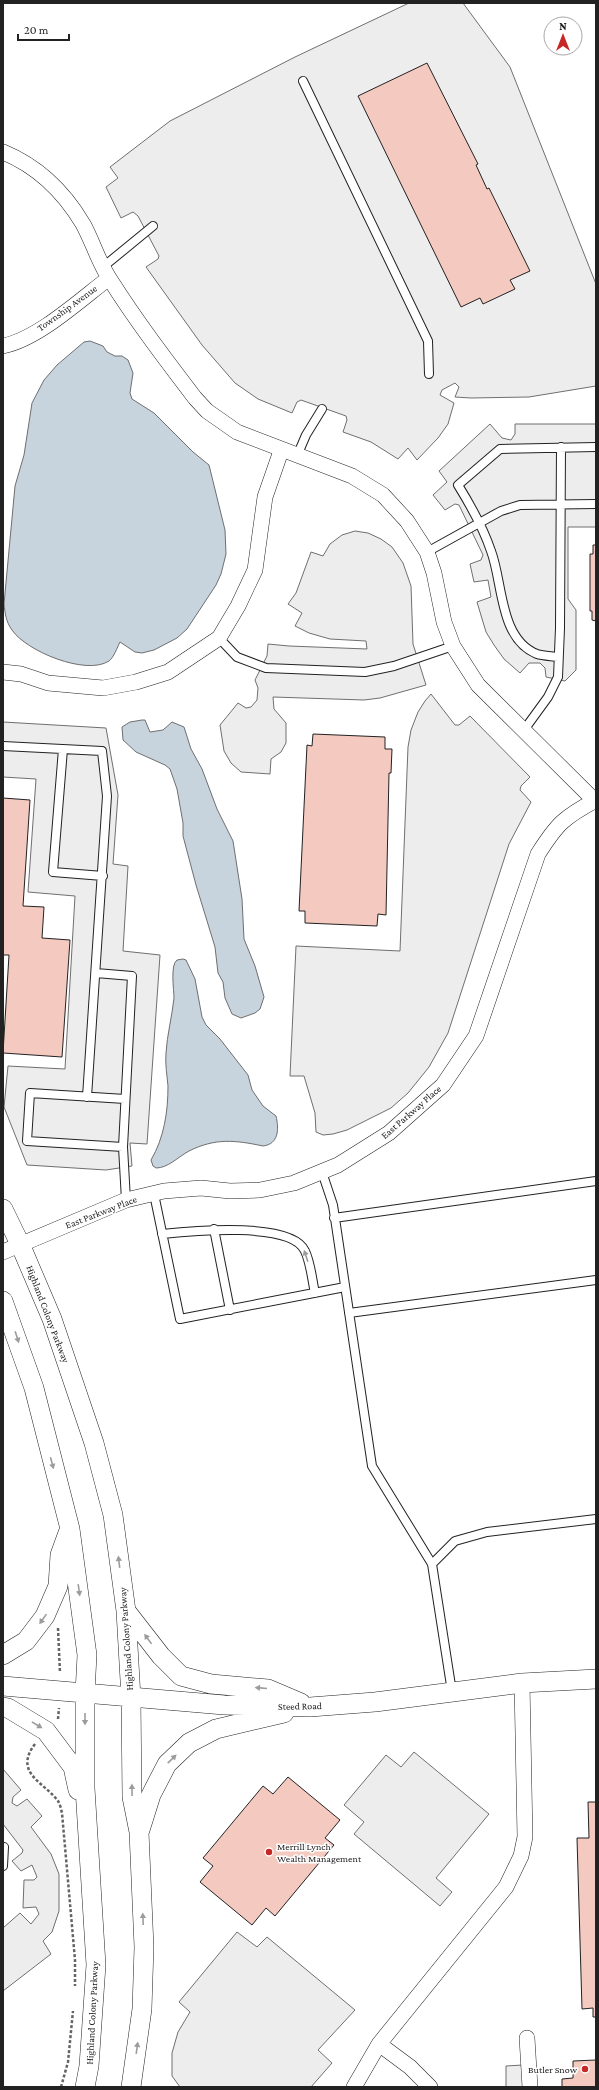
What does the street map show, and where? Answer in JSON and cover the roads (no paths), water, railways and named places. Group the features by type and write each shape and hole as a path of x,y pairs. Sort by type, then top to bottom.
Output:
{"street":[{"path":"3,152 16,157 38,171 64,196 83,225 106,272 160,351 207,411 237,432 281,451 352,476 383,495 407,521 427,552 434,573 444,622 453,646 478,685 595,800"},
{"name":"Township Avenue","path":"3,346 14,344 49,323 106,272"},
{"path":"3,672 21,674 48,683 103,688 136,682 168,672 218,638 238,606 255,570 265,497 281,451"},
{"name":"East Parkway Place","path":"3,1252 126,1200 154,1194 201,1188 230,1191 260,1190 294,1183 322,1172 359,1153 389,1134 443,1085 476,1036 538,854 553,831 567,816 595,800"},
{"name":"Highland Colony Parkway","path":"3,1209 20,1244 52,1320 94,1443 114,1515 126,1611 131,1698 132,1797 139,1832 144,1947 142,2008 131,2087"},
{"name":"Highland Colony Parkway","path":"3,1301 34,1388 70,1529 87,1655 84,1693 87,1830 96,1965 89,2066 85,2087"},
{"path":"3,1655 26,1641 45,1616 58,1586 60,1554 70,1529"},
{"path":"126,1611 161,1656 181,1676 211,1684 268,1689 310,1707"},
{"name":"Steed Road","path":"3,1686 224,1706 310,1707 375,1702 522,1683 596,1679"},
{"path":"354,2087 379,2044 502,1892 514,1872 525,1837 522,1683"},
{"path":"3,1707 8,1708 46,1731 73,1767 87,1830"},
{"path":"139,1832 151,1795 167,1764 189,1743 216,1729 310,1707"},
{"path":"527,2038 530,2087"},
{"path":"379,2044 410,2067 430,2087"}],"lane":[{"path":"303,81 428,341 429,374"},
{"path":"106,272 153,226"},
{"path":"297,456 306,435 322,409"},
{"path":"524,730 548,697 558,677 561,447"},
{"path":"558,657 537,654 521,644 505,615 492,552 480,522 458,485 500,449 596,447"},
{"path":"427,552 501,511 520,504 596,504"},
{"path":"218,638 237,658 266,668 365,672 394,666 453,646"},
{"path":"3,746 102,751 107,796 103,876 87,1097"},
{"path":"63,749 53,872 103,876"},
{"path":"96,973 132,976 123,1147 126,1200"},
{"path":"123,1147 27,1140 30,1093 125,1099"},
{"path":"322,1172 333,1206 372,1466 432,1564 452,1692"},
{"path":"334,1218 596,1181"},
{"path":"154,1194 180,1320 345,1287"},
{"path":"162,1234 214,1229 251,1231 288,1237 305,1250 315,1293"},
{"path":"214,1229 230,1310"},
{"path":"349,1313 596,1280"},
{"path":"432,1564 455,1541 487,1532 596,1519"},
{"path":"3,1849 3,1866"}],"place":[{"name":"Merrill Lynch Wealth Management","path":"269,1852"},
{"name":"Butler Snow","path":"585,2069"}]}
